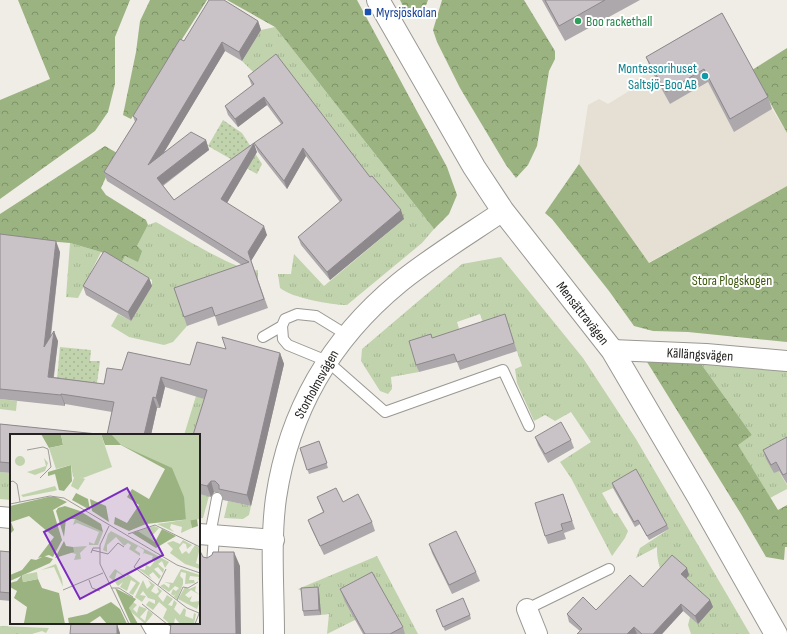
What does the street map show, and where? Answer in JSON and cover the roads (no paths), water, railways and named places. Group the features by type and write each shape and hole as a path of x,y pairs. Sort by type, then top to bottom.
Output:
{"street":[{"name":"Mensättravägen","path":"378,0 474,167 503,211 612,350 699,498 776,634"},
{"name":"Storholmsvägen","path":"274,634 274,540 276,499 284,455 295,421 312,386 327,362 365,314 399,283 503,211"},
{"name":"Källängsvägen","path":"612,350 721,355 787,361"},
{"path":"0,517 10,518"},
{"path":"208,534 274,540"},
{"path":"527,609 537,634"}],"lane":[{"path":"347,335 316,316 304,314 291,316 285,319 282,326 283,339 288,345 327,362 385,412 504,370 529,426"},
{"path":"264,337 282,326"},
{"path":"212,566 208,534 217,498"},
{"path":"527,609 609,569"},
{"path":"147,624 150,630 168,629"}],"place":[{"name":"Myrsjöskolan","path":"368,12"},
{"name":"Boo rackethall","path":"578,21"},
{"name":"Montessorihuset Saltsjö-Boo AB","path":"705,76"}],"park label":[{"name":"Stora Plogskogen","path":"732,280"}]}
